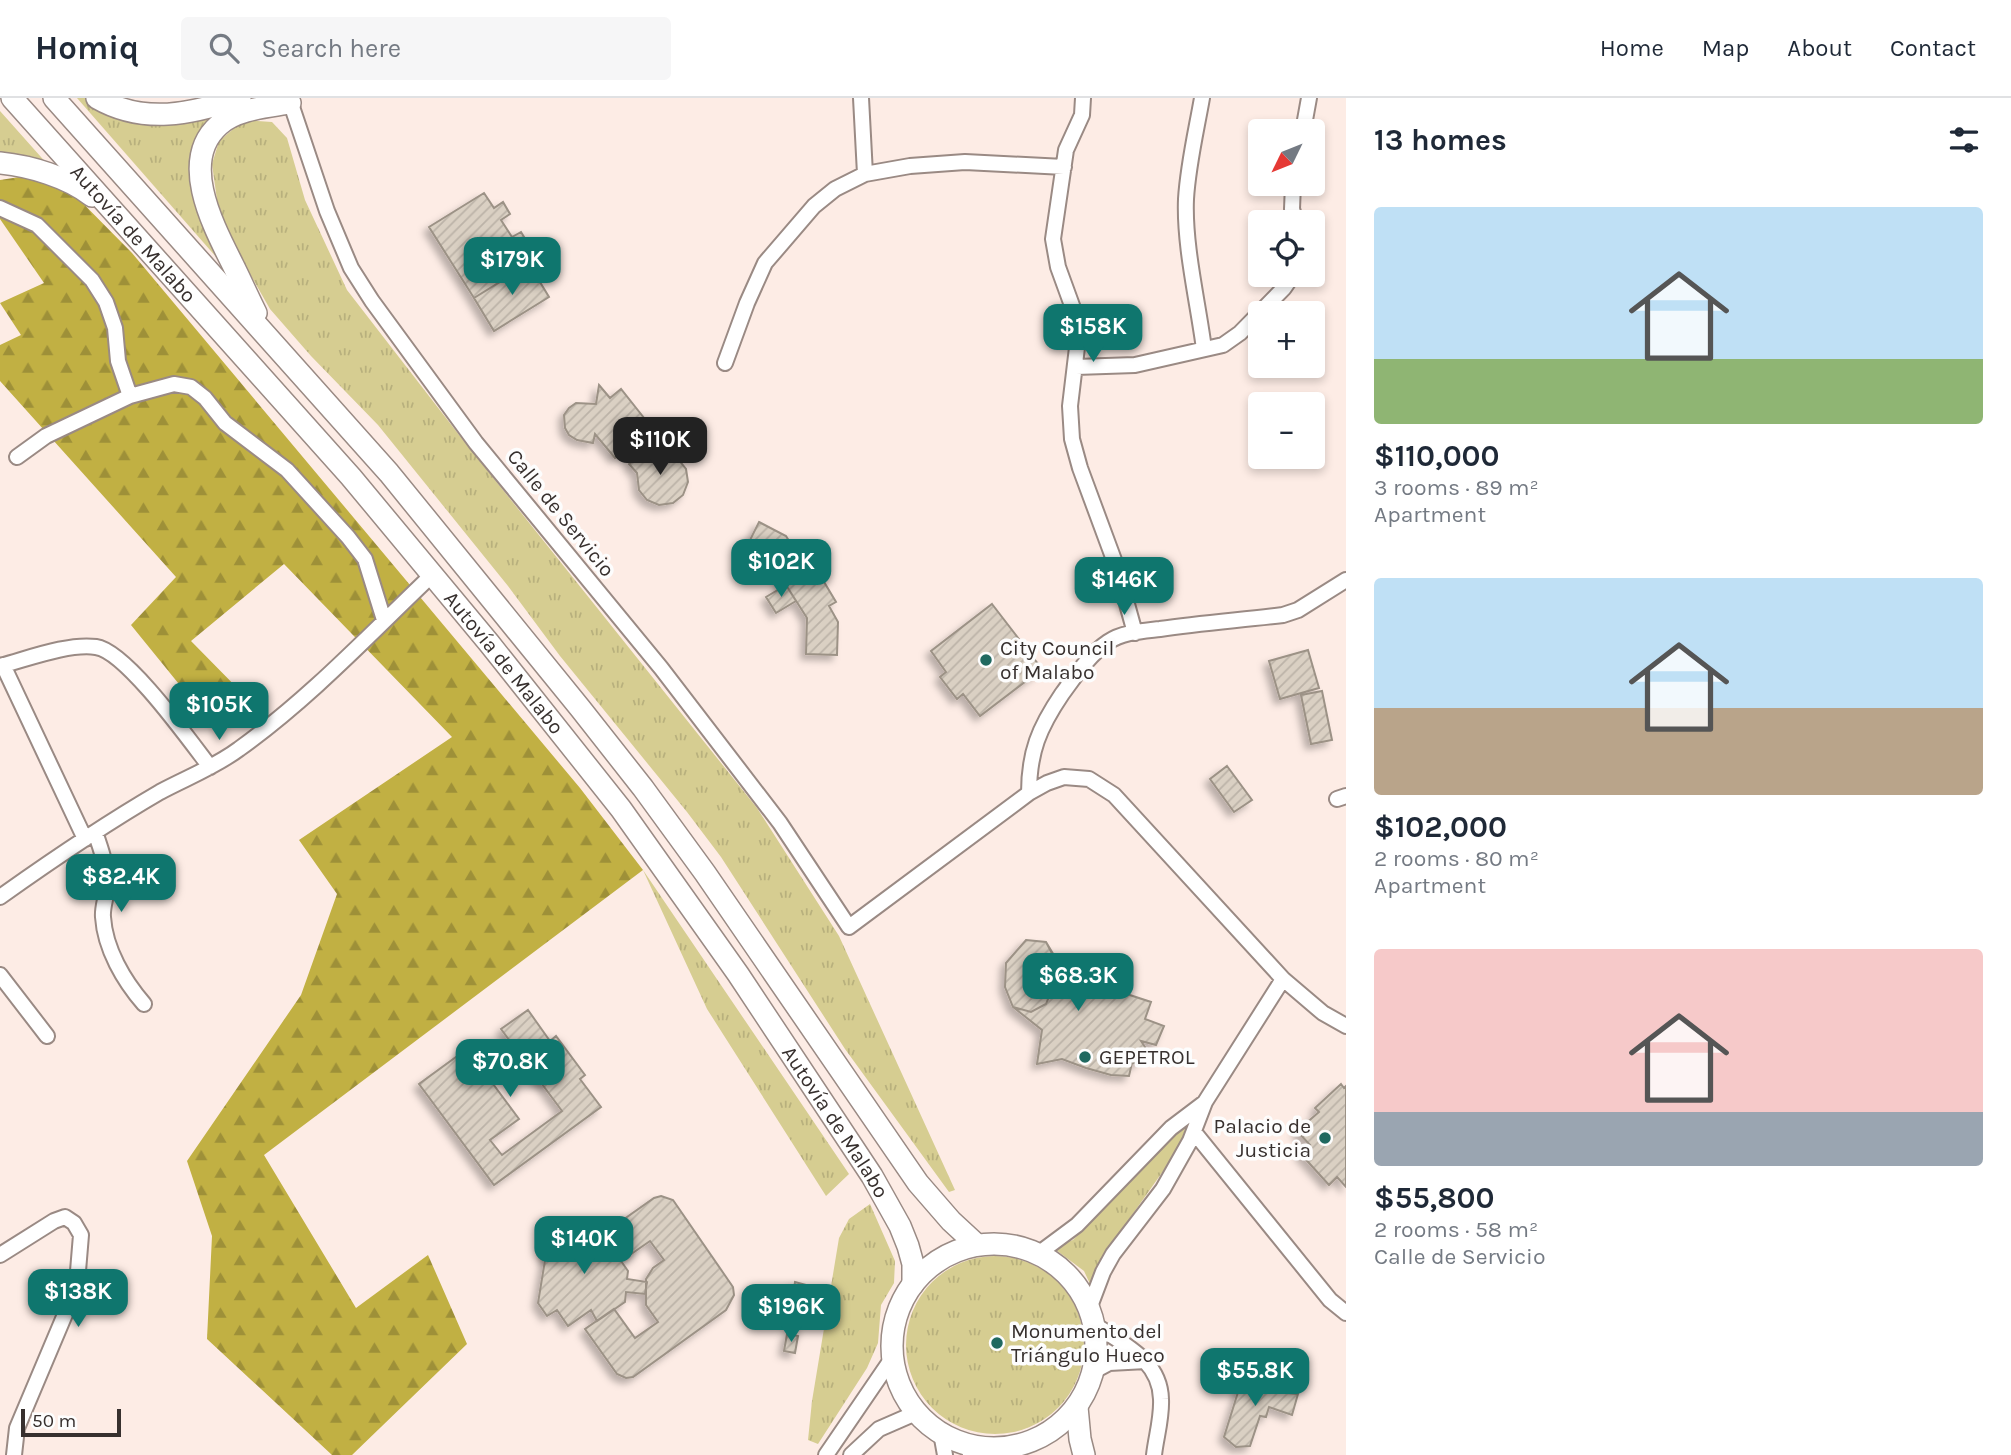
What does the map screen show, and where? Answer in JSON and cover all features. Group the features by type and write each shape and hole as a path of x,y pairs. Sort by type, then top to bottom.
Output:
{"highway":[{"name":"Autovía de Malabo","path":"12,98 351,477 621,809 738,974 881,1191 908,1246 913,1284"},
{"name":"Autovía de Malabo","path":"54,98 389,473 635,778 705,873 918,1182 951,1221 977,1245"},
{"path":"97,98 130,112 155,115 181,114 240,98"},
{"path":"275,345 218,238 206,206 200,177 201,158 207,140 219,125 234,116 289,100"},
{"path":"0,163 19,165 68,182 88,192 117,215"},
{"path":"1008,1245 1038,1254 1051,1261 1074,1282 1092,1316 1096,1355 1094,1371 1077,1407 1051,1431 1006,1451 970,1450 941,1433 918,1412 901,1386 893,1357 894,1326 904,1297 935,1262 962,1248 1008,1245"},
{"path":"1077,1407 1084,1455"}],"street":[{"path":"861,98 865,174"},
{"path":"1083,98 1082,115 1066,150 1053,239 1058,267 1074,311 1077,339 1070,406 1072,439 1117,568 1135,633"},
{"path":"1202,98 1190,162 1186,202 1188,242 1204,349"},
{"path":"1305,119 1309,98"},
{"name":"Calle de Servicio","path":"289,100 327,211 351,268 372,301 477,443 661,668 780,823 849,928 1030,793"},
{"path":"725,363 765,263 814,206 835,189 865,174 910,166 965,162 1064,167"},
{"path":"0,208 37,225 92,280 106,302 114,328 118,361 130,396"},
{"path":"1076,367 1135,365 1223,345 1240,333 1285,287"},
{"path":"17,457 46,436 130,396 174,384 191,387 205,398 225,424 287,471 348,537 365,559 384,620"},
{"path":"0,897 90,835 162,791 242,748 278,719 432,575"},
{"path":"1346,580 1298,610 1283,615 1135,633 1111,640 1094,653 1048,714 1032,752 1029,769 1030,793 1063,778 1089,779 1102,785 1283,979 1323,1013 1346,1026"},
{"path":"144,1004 124,981 110,945 103,917 107,885 104,860 2,665 73,647 97,647 124,664 154,695 210,767"},
{"path":"0,975 47,1036"},
{"path":"1154,1455 1161,1400 1159,1384 1146,1360 1092,1316 1103,1272 1113,1254 1163,1189 1194,1132 1205,1102 1283,979"},
{"path":"1038,1254 1077,1226 1162,1136 1205,1102"},
{"path":"1194,1132 1330,1300 1346,1313"},
{"path":"0,1255 65,1217 74,1223 81,1236 78,1271 66,1312 17,1427 14,1455"},
{"path":"827,1455 893,1357"},
{"path":"1094,1371 1119,1362 1146,1360"},
{"path":"851,1455 879,1429 918,1412"},
{"path":"941,1433 945,1455"}],"green space":[{"path":"77,98 88,98 128,117 259,98 201,134 231,274"},
{"path":"0,111 49,166 0,157"},
{"path":"244,120 272,122 287,138 305,200 347,290 463,440 757,808 839,936 955,1190 949,1192 845,1049 721,857 687,812 378,425 270,309 230,239 217,200 212,164 219,141"},
{"path":"52,172 132,253 580,788 643,870 264,1155 356,1308 428,1255 467,1344 352,1455 332,1455 207,1339 212,1236 187,1161 301,995 337,894 299,840 452,737 284,564 191,641 251,702 213,726 131,625 176,577 0,381 0,345 21,335 0,303 44,283 0,219 0,180"},
{"path":"643,870 849,1174 826,1196 707,1009"},
{"path":"1188,1121 1178,1150 1108,1249 1091,1286 1084,1271 1052,1247 1073,1240 1171,1133"},
{"path":"870,1204 895,1261 894,1283 881,1305 878,1343 867,1368 818,1444 808,1440 839,1238 849,1219"},
{"path":"995,1256 1029,1263 1058,1282 1077,1311 1084,1345 1077,1379 1058,1408 1029,1427 995,1434 961,1427 932,1408 913,1379 906,1345 913,1311 932,1282 961,1263"}],"building":[{"path":"484,193 494,208 503,202 510,214 501,220 512,237 521,232 529,245 520,250 529,264 474,298 429,227"},
{"path":"529,264 549,297 494,331 474,298"},
{"path":"599,385 610,398 621,389 652,428 615,458 595,434 593,443 577,440 569,435 565,428 564,415 569,408 576,403 596,404"},
{"path":"650,447 657,455 665,454 678,459 686,469 688,482 683,495 673,503 659,505 647,500 639,490 637,473 629,464"},
{"path":"759,522 786,536 794,549 802,545 836,602 829,606 838,622 837,655 806,654 807,618 773,565 762,559 761,563 743,554"},
{"path":"786,585 796,601 776,613 766,597"},
{"name":"City Council of Malabo","path":"992,604 1042,669 980,716 963,694 957,699 940,677 946,672 931,651"},
{"path":"1308,650 1319,688 1280,699 1269,661"},
{"path":"1322,691 1332,740 1311,744 1301,695"},
{"path":"1227,766 1252,800 1234,812 1210,779"},
{"path":"1026,940 1046,942 1061,967 1070,962 1081,964 1088,969 1093,983 1151,1002 1145,1019 1164,1026 1156,1045 1141,1041 1145,1053 1137,1063 1132,1063 1129,1076 1111,1075 1062,1059 1037,1064 1042,1030 1013,1007 1005,987 1006,963"},
{"path":"1026,940 1046,942 1057,963 1054,984 1046,1004 1031,1012 1013,1007 1005,987 1006,963"},
{"path":"528,1010 550,1041 556,1036 585,1075 580,1079 601,1107 494,1185 419,1084 467,1049 519,1119 490,1140 502,1155 562,1111 501,1029"},
{"name":"Palacio de Justicia","path":"1341,1084 1344,1088 1346,1086 1346,1187 1337,1177 1329,1185 1300,1153 1310,1145 1297,1131 1319,1112 1315,1108"},
{"path":"661,1196 673,1200 733,1287 734,1295 726,1310 633,1377 626,1378 617,1374 585,1329 614,1309 635,1338 658,1322 646,1305 646,1279 653,1268 664,1260 650,1241 621,1261 603,1234 654,1198"},
{"path":"587,1222 602,1243 607,1240 628,1271 627,1279 647,1282 645,1294 626,1292 625,1302 597,1321 591,1310 568,1326 557,1310 547,1316 538,1303 548,1242 573,1225 576,1229"},
{"path":"795,1282 806,1285 802,1302 792,1300"},
{"path":"787,1334 798,1336 795,1353 784,1351"},
{"path":"1244,1373 1278,1384 1276,1392 1298,1394 1292,1415 1269,1407 1266,1417 1260,1416 1250,1446 1236,1447 1224,1437"}],"place":[{"name":"City Council of Malabo","path":"986,660"},
{"name":"GEPETROL","path":"1085,1057"},
{"name":"Palacio de Justicia","path":"1325,1138"},
{"name":"Monumento del Triángulo Hueco","path":"997,1343"}]}
